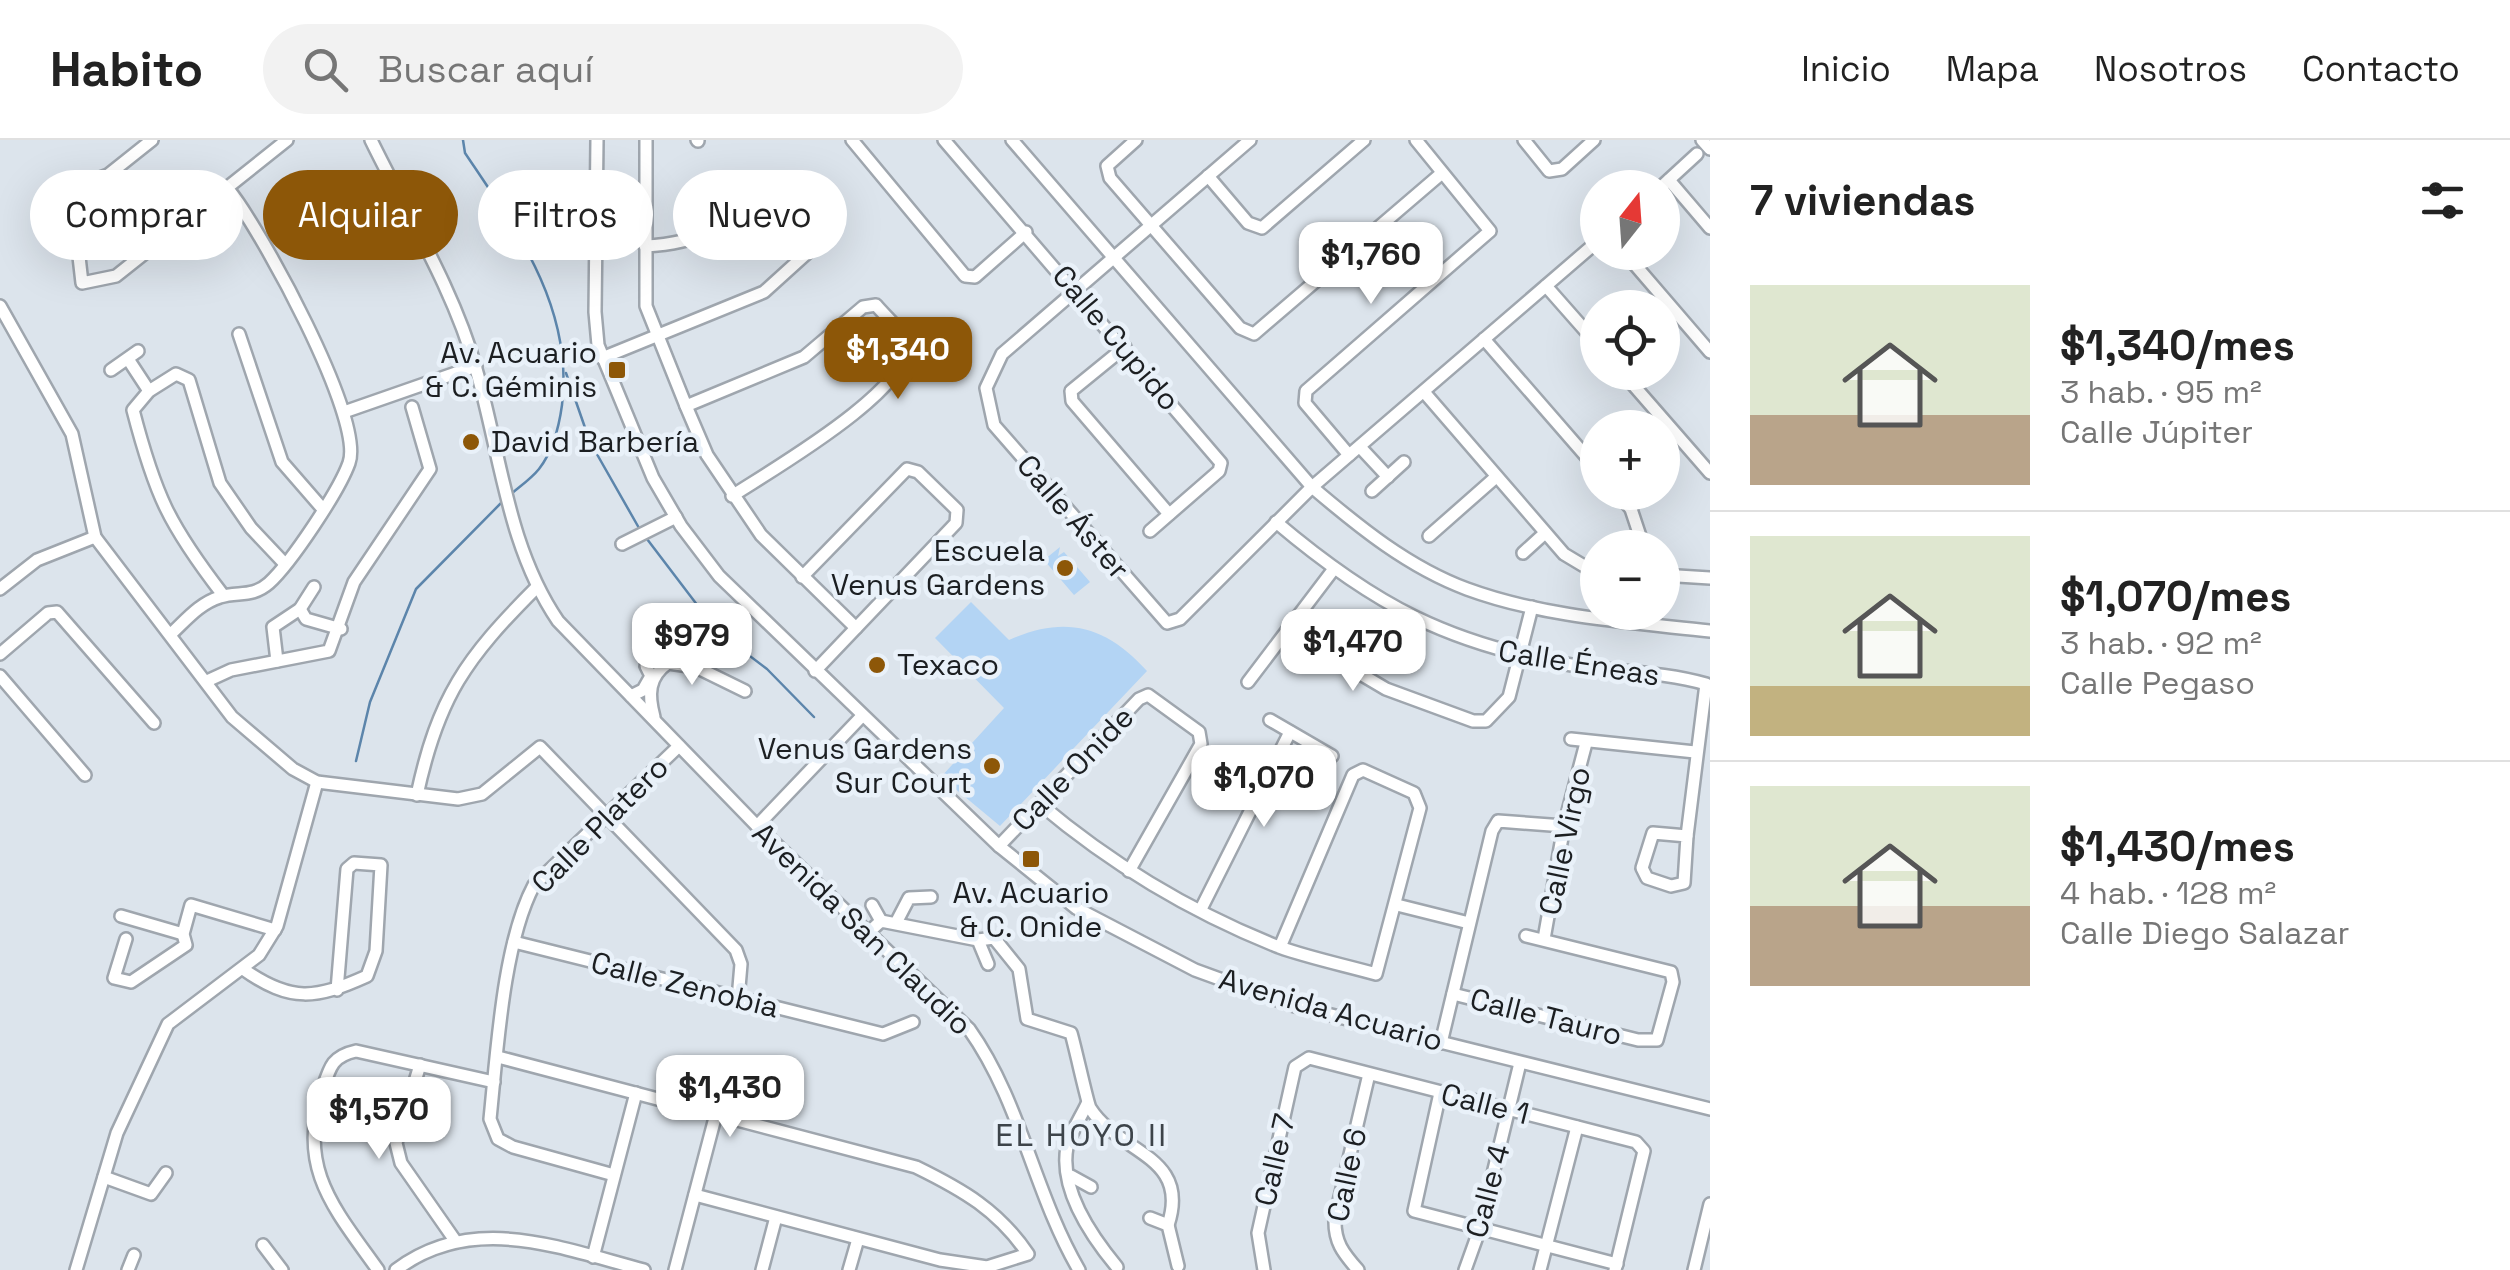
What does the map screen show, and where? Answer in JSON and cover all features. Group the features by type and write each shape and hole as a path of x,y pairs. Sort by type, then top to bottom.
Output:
{"street":[{"path":"114,170 152,140"},
{"path":"243,176 287,140"},
{"name":"Avenida San Claudio","path":"371,140 476,366 519,548 536,588 558,621 678,746 969,1030 988,1056 1036,1182 1079,1270"},
{"name":"Avenida Acuario","path":"597,140 594,312 602,358 653,478 676,518 719,576 999,846 1076,908 1195,970 1291,1005 1710,1110"},
{"path":"646,140 646,170"},
{"path":"852,140 965,276 975,276 1026,232"},
{"name":"Calle Cupido","path":"944,140 1221,463 1219,471 1150,531"},
{"path":"1012,140 1312,487 1404,558 1466,588 1532,606 1710,631"},
{"path":"1136,140 1107,166 1108,171 1240,328 1254,334 1442,172"},
{"name":"Calle Áster","path":"1250,140 992,367 986,388 994,426 1167,624 1187,612 1276,522"},
{"path":"1208,176 1248,223 1262,228 1364,140"},
{"path":"1388,477 1305,404 1306,391 1490,231 1416,140"},
{"path":"1524,140 1549,171 1562,169 1594,140"},
{"path":"1702,140 1710,149"},
{"path":"1679,170 1696,154"},
{"path":"602,358 764,292 817,244 813,230 773,189 732,221 686,244 653,246"},
{"path":"1680,199 1710,228"},
{"path":"172,633 203,604 223,595 247,596 267,585 286,564 351,460 344,412 243,206"},
{"path":"1276,522 1580,257"},
{"path":"79,260 82,283 116,276 136,260"},
{"path":"645,260 646,306 657,338 732,496 802,577 856,628"},
{"path":"1639,270 1710,352"},
{"path":"1546,286 1580,325"},
{"path":"686,406 804,357 862,306 876,304 905,341 906,360 899,374 845,421 732,496"},
{"path":"0,306 72,434 95,537 232,716 293,768 317,782 417,795 458,799 482,794 540,747 736,950 742,964 738,999"},
{"path":"240,334 282,462 322,508"},
{"path":"1484,339 1580,449"},
{"path":"1125,347 1071,391 1072,401 1169,514"},
{"path":"111,370 138,350"},
{"path":"128,360 149,390"},
{"path":"344,412 476,366"},
{"path":"223,595 176,534 153,485 133,410 149,390 176,374 189,380 220,482 251,528 286,564"},
{"path":"1638,390 1710,473"},
{"path":"1424,392 1544,532 1564,554 1580,564"},
{"path":"207,681 231,670 329,652 341,629 354,582 430,469 412,407"},
{"path":"1372,491 1404,462"},
{"path":"802,577 907,469 927,481 957,510 956,523 816,671"},
{"path":"1429,536 1496,477"},
{"path":"622,544 676,518"},
{"name":"Calle Éneas","path":"1276,522 1333,570 1416,621 1477,646 1706,684 1684,883 1671,886 1647,878 1642,868 1653,833 1687,836"},
{"path":"1523,553 1544,532"},
{"path":"0,590 37,560 95,537"},
{"path":"1248,682 1333,570"},
{"path":"1680,577 1710,578"},
{"path":"277,662 273,627 300,608 314,587"},
{"path":"417,795 430,737 458,676 484,639 536,588"},
{"path":"1288,631 1386,689 1473,721 1486,721 1501,710 1509,697 1532,606"},
{"path":"300,608 306,618 341,629"},
{"path":"0,654 48,613 57,612 154,723"},
{"path":"655,721 648,694 659,670 668,663 696,668 745,690"},
{"path":"631,696 644,690 651,676 646,666"},
{"path":"0,676 85,775"},
{"name":"Calle Onide","path":"999,846 1139,700 1148,696 1199,732 1200,744 1129,871"},
{"path":"757,826 862,716"},
{"path":"1270,720 1332,756"},
{"path":"1201,909 1290,732"},
{"path":"1570,739 1586,744 1696,752"},
{"name":"Calle Virgo","path":"1544,939 1564,826 1586,744"},
{"name":"Calle Platero","path":"614,1174 513,1147 498,1139 490,1119 514,942 521,910 534,886 678,746"},
{"path":"1040,804 1089,846 1201,909 1280,947 1376,974 1420,808 1414,794 1363,770 1353,775 1280,947"},
{"path":"76,1270 117,1133 168,1024 259,955 275,930 317,782"},
{"path":"1441,1043 1498,821 1564,826"},
{"path":"243,968 266,986 325,995 337,990 372,970 381,865 354,863 347,870 337,990"},
{"path":"897,921 909,898 931,897"},
{"path":"872,905 881,921"},
{"path":"1397,905 1470,923"},
{"path":"126,939 114,978 131,982 186,945 183,934 191,906 275,930"},
{"path":"121,916 183,934"},
{"path":"868,933 881,921 897,921 934,934 978,940 994,938 1020,969 1027,1019 1070,1033 1086,1081 1087,1104 1067,1148 1070,1176 1090,1234 1118,1267"},
{"path":"1526,936 1544,939"},
{"name":"Calle Tauro","path":"1453,994 1638,1040 1657,1040 1673,982 1670,972 1544,939"},
{"path":"978,940 988,964"},
{"name":"Calle Zenobia","path":"514,942 884,1034 913,1022"},
{"path":"378,1270 324,1194 314,1155 315,1112 331,1063 340,1054 356,1051 494,1082"},
{"path":"498,1057 916,1167 974,1195 1010,1228 1028,1254 986,1267 938,1265 695,1195"},
{"name":"Calle 1","path":"1309,1058 1636,1142 1644,1151 1616,1267"},
{"name":"Calle 7","path":"1264,1270 1258,1233 1296,1067 1301,1059 1309,1058"},
{"name":"Calle 4","path":"1465,1270 1479,1231 1520,1062"},
{"path":"420,1065 396,1143 401,1163 454,1239"},
{"name":"Calle 6","path":"1358,1270 1334,1235 1369,1074"},
{"path":"593,1256 636,1093"},
{"path":"1440,1093 1414,1211 1616,1267"},
{"path":"1087,1104 1112,1133 1142,1152 1170,1178 1175,1200 1168,1225 1178,1266"},
{"path":"675,1270 716,1114"},
{"path":"1540,1270 1577,1127"},
{"path":"104,1177 151,1194 166,1172"},
{"path":"1070,1176 1091,1187"},
{"path":"1694,1270 1704,1254 1710,1204"},
{"path":"762,1270 776,1217"},
{"path":"1150,1218 1168,1225"},
{"path":"396,1270 454,1239 506,1235 644,1270"},
{"path":"850,1270 858,1239"},
{"path":"262,1245 282,1270"},
{"path":"128,1270 134,1255"}],"shaded area":[{"path":"1060,547 1058,556 1064,552 1090,582 1074,595 1044,560"},
{"path":"971,602 1009,640 1048,628 1083,629 1116,643 1147,671 1000,826 941,777 1004,708 935,638"}],"waterway":[{"path":"463,140 465,153 537,271 559,335 562,405 555,438 539,469 510,495"},
{"path":"566,373 590,442 639,528"},
{"path":"356,761 370,702 416,589 504,500"},
{"path":"647,539 717,631 767,669 814,717"}],"place":[{"name":"Av. Acuario & C. Géminis","path":"617,370"},
{"name":"David Barbería","path":"471,442"},
{"name":"Escuela Venus Gardens","path":"1065,568"},
{"name":"Texaco","path":"877,665"},
{"name":"Venus Gardens Sur Court","path":"992,766"},
{"name":"Av. Acuario & C. Onide","path":"1031,859"}],"district":[{"name":"EL HOYO II","path":"1082,1135"}]}
